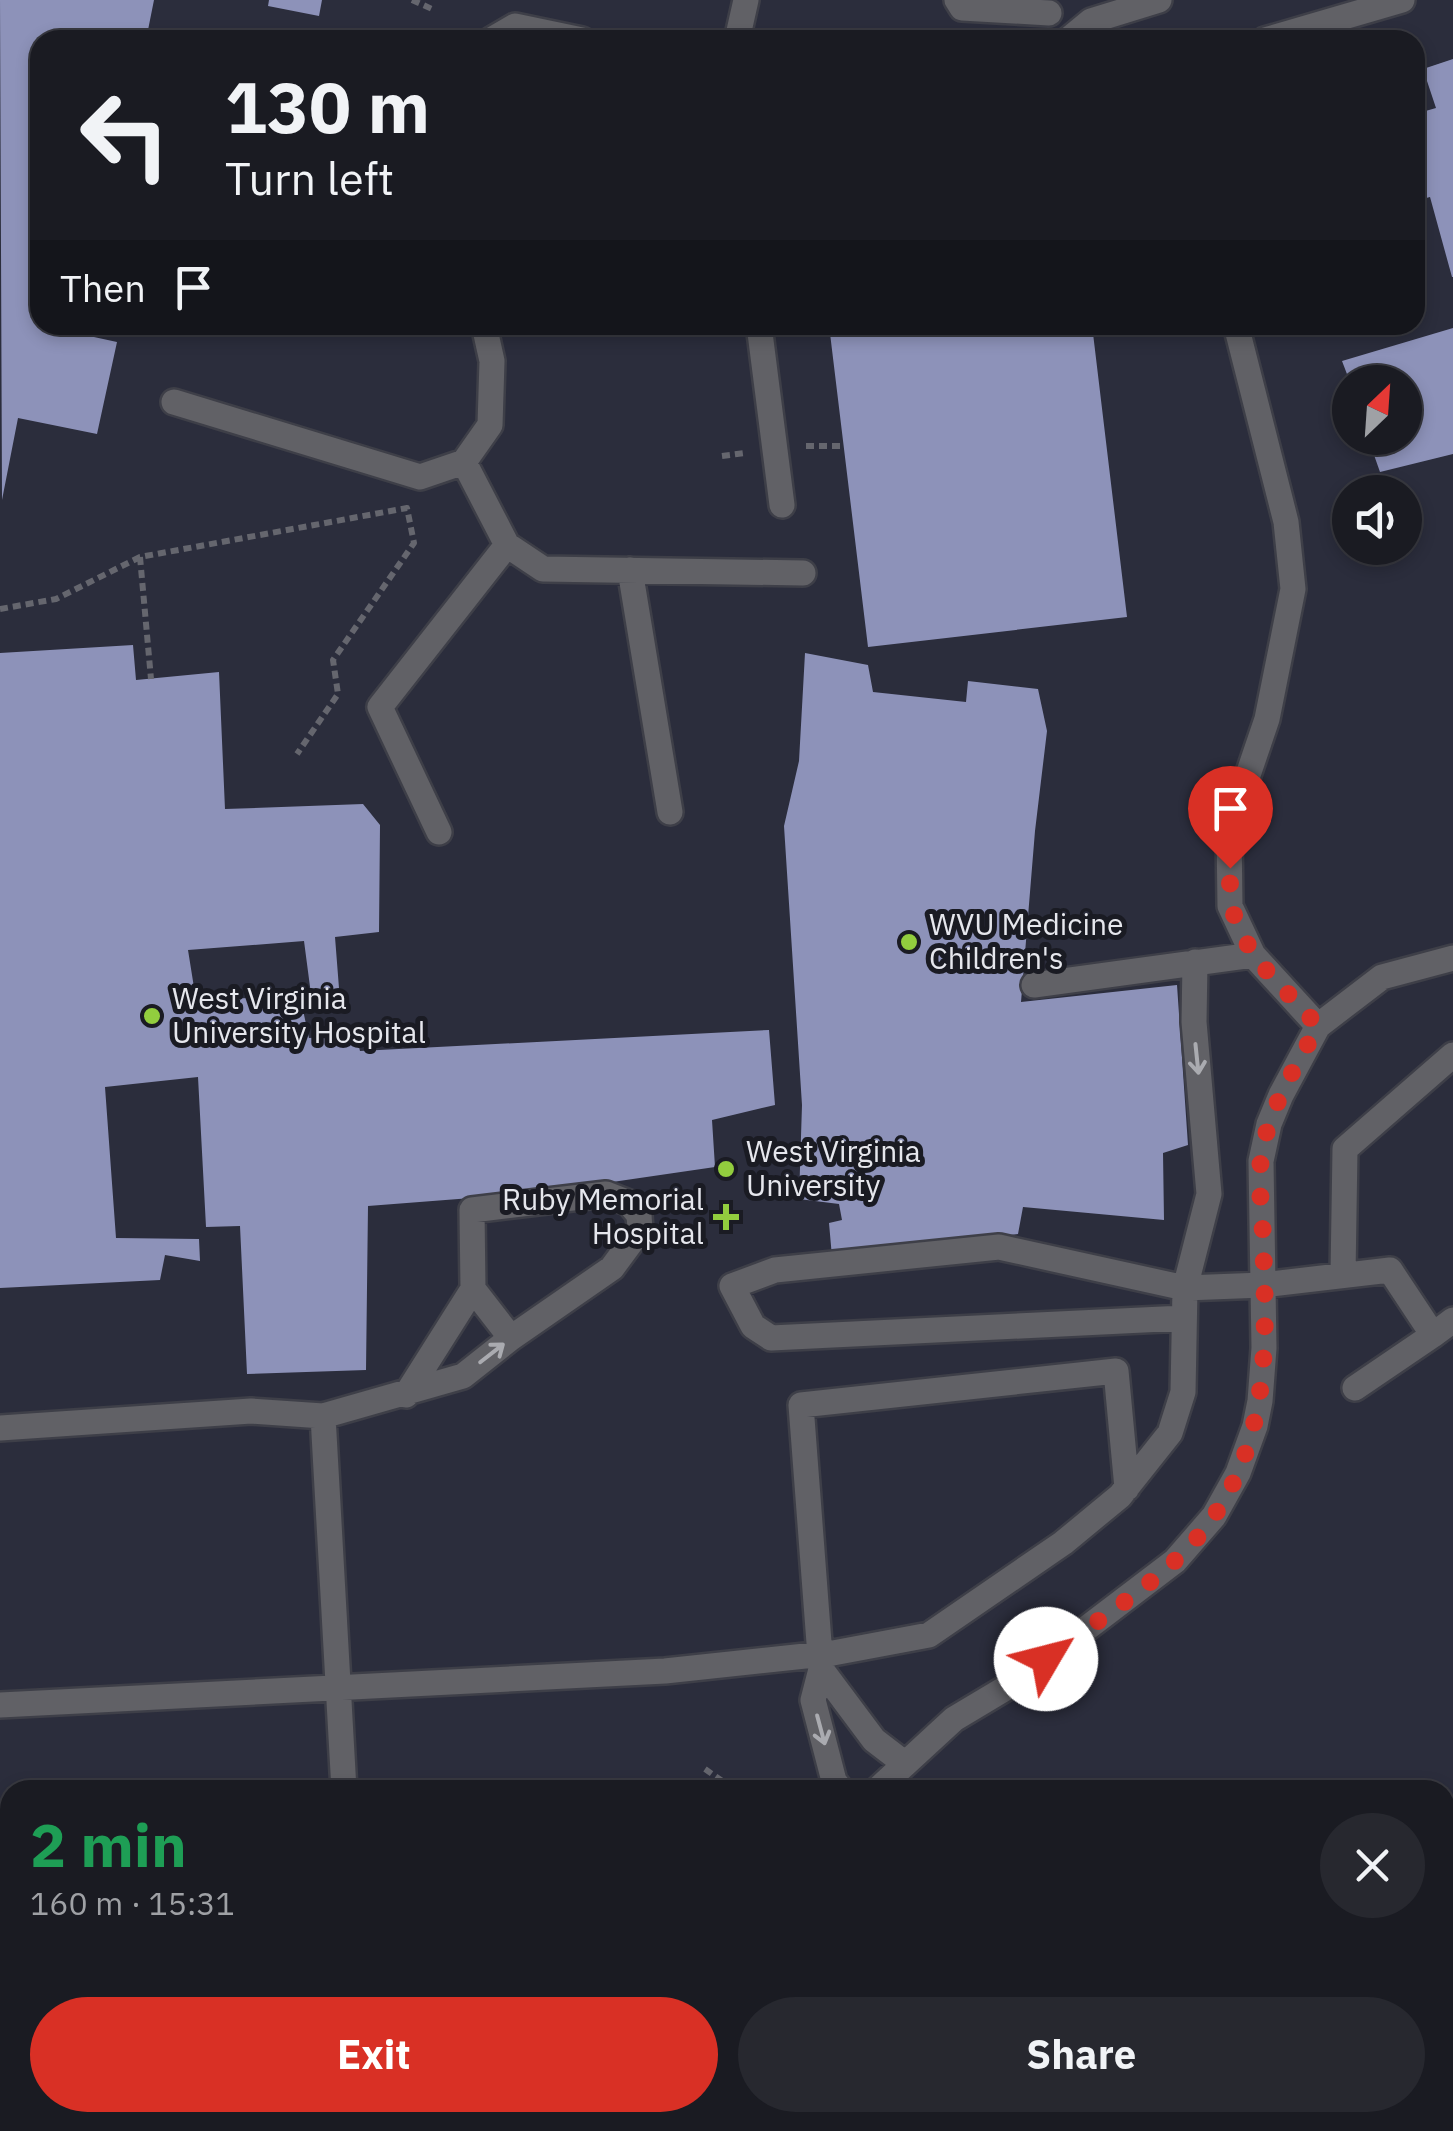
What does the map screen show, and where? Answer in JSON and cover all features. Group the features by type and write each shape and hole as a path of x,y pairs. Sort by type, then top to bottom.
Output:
{"street":[{"path":"739,30 746,0"},
{"path":"957,0 962,8 1049,6 1063,30"},
{"path":"1079,30 1118,7 1159,0"},
{"path":"1299,30 1402,0"},
{"path":"508,30 515,26 534,30"},
{"path":"174,402 420,477 464,462 490,424 492,361 486,335"},
{"path":"760,335 782,504"},
{"path":"1239,335 1286,522 1293,589 1267,719 1230,831 1230,906 1253,956 1318,1026"},
{"path":"464,462 507,544 543,569 803,573"},
{"path":"439,832 380,707 507,544"},
{"path":"630,570 670,812"},
{"path":"1034,985 1253,956"},
{"path":"887,1780 954,1719 1016,1682 1174,1561 1214,1516 1238,1473 1255,1426 1264,1348 1261,1161 1280,1095 1318,1026 1382,977 1453,958"},
{"path":"0,1705 820,1662 928,1636 1063,1543 1127,1488 1170,1432 1183,1392 1185,1288 1208,1194 1194,1022 1195,962"},
{"path":"1343,1275 1345,1148 1453,1055"},
{"path":"0,1428 251,1410 323,1416 406,1395 463,1376 612,1268 640,1230 639,1215 628,1203 606,1194 472,1210 473,1288 406,1395"},
{"path":"1184,1318 771,1338 753,1326 732,1286 775,1270 999,1247 1185,1288 1263,1285 1390,1270 1443,1328 1355,1388"},
{"path":"473,1288 511,1338"},
{"path":"834,1780 813,1700 820,1662 802,1405 1116,1371 1127,1488"},
{"path":"323,1416 344,1780"},
{"path":"820,1662 874,1740 904,1763"}],"path":[{"path":"412,0 432,9"},
{"path":"804,446 844,446"},
{"path":"722,456 757,452"},
{"path":"0,609 56,600 140,556 407,508 414,543 333,660 338,694 298,754"},
{"path":"140,556 151,678"},
{"path":"706,1769 721,1780"}],"shaded area":[{"name":"West Virginia University","path":"0,0 1453,0 1453,1780 0,1780"}],"building":[{"path":"0,0 154,0 148,30 30,30 30,335 85,335 117,342 97,434 18,418 2,500"},
{"path":"269,0 322,0 319,16 268,6"},
{"path":"1453,59 1453,277 1430,197 1425,198 1425,111 1436,108 1425,68"},
{"path":"1453,328 1453,454 1380,472 1374,455 1422,455 1422,365 1344,365 1342,361"},
{"path":"830,335 1093,335 1127,617 868,647"},
{"name":"West Virginia University Hospital","path":"133,645 136,680 219,672 225,809 363,804 380,825 379,932 335,937 340,1001 312,1002 304,941 188,950 196,1000 300,996 309,1038 356,1035 360,1051 769,1030 775,1105 712,1120 715,1167 537,1193 368,1206 366,1370 247,1374 240,1226 206,1227 198,1077 105,1087 116,1238 199,1239 200,1261 165,1255 160,1280 0,1288 0,653"},
{"name":"WVU Medicine Children's","path":"805,653 868,665 873,692 966,702 968,681 1038,689 1047,731 1021,1002 1177,985 1188,1145 1163,1153 1164,1220 1023,1207 1018,1234 832,1257 829,1223 842,1220 839,1204 799,1199 802,1105 784,826 799,761"}],"place":[{"name":"WVU Medicine Children's","path":"909,942"},
{"name":"West Virginia University Hospital","path":"152,1016"},
{"name":"West Virginia University","path":"726,1169"},
{"name":"Ruby Memorial Hospital","path":"726,1217"}],"route":[{"path":"1046,1659 1174,1561 1196,1539 1238,1473 1255,1426 1264,1348 1261,1161 1280,1095 1318,1026 1253,956 1230,906 1230,868"}]}
